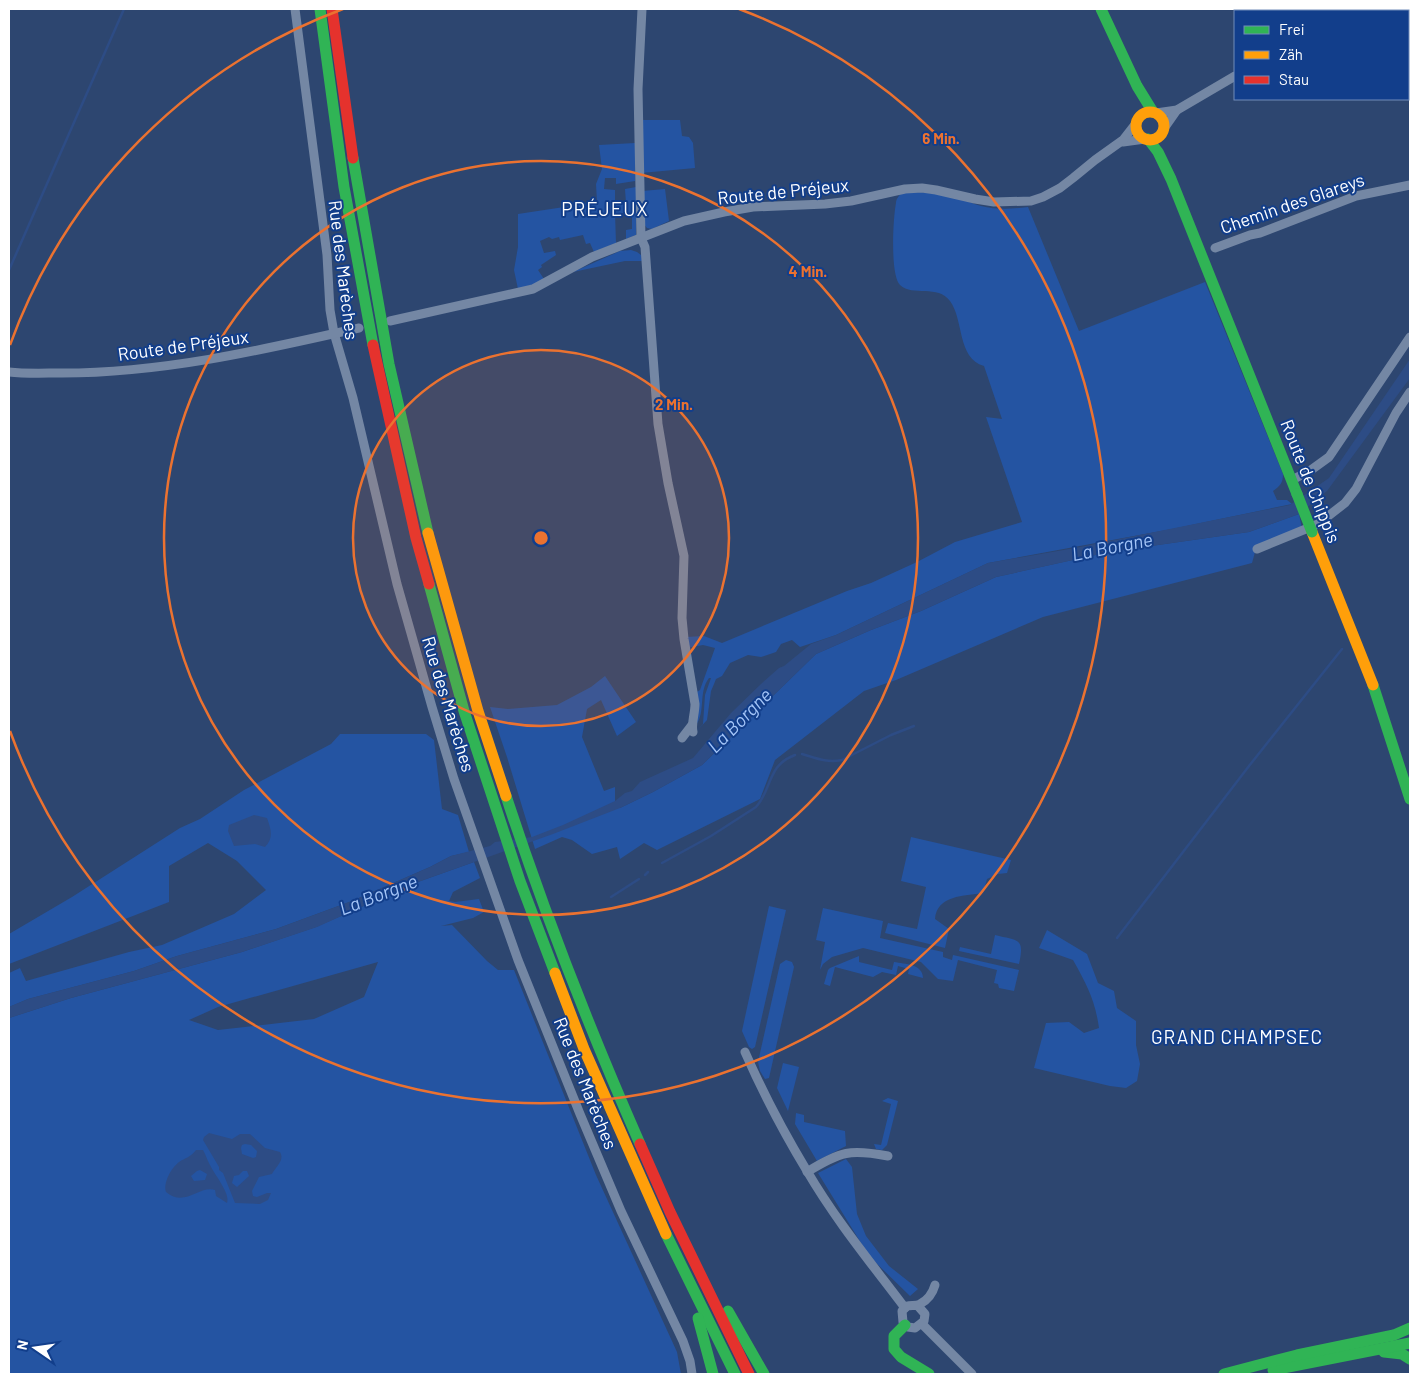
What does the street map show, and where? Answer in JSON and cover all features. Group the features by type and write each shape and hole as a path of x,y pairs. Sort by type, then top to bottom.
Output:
{"main road":[{"path":"320,9 344,192 378,373 425,575 482,769 541,919 605,1098 680,1264 735,1374"},
{"path":"332,9 346,124 362,225 392,382 417,493 445,600 541,919 656,1185 711,1301 749,1374"},
{"name":"Route de Chippis","path":"1102,9 1127,68 1142,96 1162,120 1165,156 1171,178"},
{"name":"Route de Chippis","path":"1127,68 1137,102 1138,132 1158,152 1171,178 1379,701 1410,799"},
{"path":"1137,120 1146,112 1155,113"},
{"path":"1147,139 1157,138 1163,131"},
{"path":"656,1185 764,1374"},
{"path":"680,1264 701,1326 713,1374"},
{"path":"905,1325 894,1336 894,1349 901,1357 929,1374"},
{"path":"1224,1374 1288,1357 1394,1335 1410,1328"},
{"path":"1256,1374 1298,1364 1410,1343"},
{"path":"1369,1352 1397,1353 1410,1359"}],"street":[{"name":"Rue des Marèches","path":"295,9 327,255 330,310 334,333 355,404 411,636 454,780 529,987 614,1193 683,1340 692,1374"},
{"path":"642,9 638,89 641,238 645,248 658,424 684,556 682,618 696,713 693,729 682,738"},
{"path":"1155,113 1177,110 1234,77"},
{"path":"1163,131 1177,110"},
{"name":"Route de Préjeux","path":"390,321 533,289 592,257 684,220 724,212 851,201 905,189 936,190 994,202 1031,201 1060,188 1118,144 1128,136 1137,120"},
{"name":"Route de Préjeux","path":"1118,144 1131,140 1147,139"},
{"name":"Chemin des Glareys","path":"1215,248 1356,196 1410,185"},
{"name":"Route de Préjeux","path":"9,372 74,373 134,370 239,354 359,328"},
{"path":"1292,480 1311,470 1329,457 1410,337"},
{"path":"1257,549 1318,524 1345,503 1356,489 1396,413 1410,392"},
{"path":"745,1052 766,1096 807,1172 847,1232 904,1308"},
{"path":"807,1172 832,1158 850,1152 862,1151 888,1156"},
{"path":"918,1306 932,1293 935,1284"},
{"path":"911,1305 918,1306 925,1314 922,1324 915,1328 905,1325 901,1315 904,1308 911,1305"},
{"path":"922,1324 972,1374"}],"shaded area":[{"path":"641,120 680,120 682,136 689,137 693,143 695,168 641,173"},
{"path":"635,143 635,181 616,184 616,178 605,178 604,189 615,190 615,202 626,203 625,189 636,187 636,235 626,239 626,230 632,229 632,213 615,213 616,243 594,252 590,243 586,244 583,235 560,240 559,237 552,239 549,237 540,241 544,253 555,251 556,255 541,265 542,267 538,270 544,279 538,283 518,289 514,270 518,247 518,214 597,202 596,184 602,169 599,145"},
{"path":"665,189 669,221 652,229 647,228 643,223 642,191"},
{"path":"912,192 950,196 993,208 1028,207 1079,331 1205,282 1283,474 1281,484 1273,491 1277,500 1287,500 1292,504 1172,529 988,563 836,635 800,647 792,640 781,644 776,652 761,657 748,655 730,663 722,676 716,679 711,691 707,720 695,733 703,724 705,695 711,678 709,678 704,689 701,714 696,725 695,693 700,690 715,648 703,645 687,648 686,637 704,636 722,643 847,591 871,583 955,542 1022,522 986,417 1002,419 984,366 975,362 969,355 954,309 945,296 939,293 905,288 900,285 897,279 893,246 896,202 901,193"},
{"path":"631,250 644,255 645,261 625,261 573,272 620,251"},
{"path":"1299,514 1302,529 1257,545 1252,563 1043,617 896,680 864,691 775,760 760,799 657,850 644,843 620,859 617,847 592,854 572,840 562,837 535,849 490,707 508,709 557,705 591,687 605,676 636,722 617,736 601,700 587,709 582,737 604,791 615,787 615,801 620,808 702,765 816,654 871,630 921,611 996,577 1109,552 1249,532"},
{"path":"340,734 426,734 434,740 442,809 458,815 469,852 451,856 352,901 276,929 177,956 134,971 28,999 9,1007 9,973 20,968 26,981 129,952 162,945 234,914 266,890 237,861 208,843 169,866 169,902 9,964 9,934 72,897 180,828 200,819 244,790 331,744"},
{"path":"911,837 1011,860 1007,873 998,874 987,879 983,893 953,898 941,905 935,919 949,929 945,948 885,933 888,923 917,929 926,887 901,881"},
{"path":"474,862 480,878 453,892 449,901 479,899 484,912 473,918 441,926 452,925 498,970 514,970 596,1175 677,1352 681,1374 9,1374 9,1018 71,998 242,952 316,927 415,883","holes":["378,962 364,997 314,1019 218,1030 189,1020 218,1007"]},
{"path":"769,906 786,910 755,1047 752,1049 749,1047 742,1031"},
{"path":"823,908 883,921 880,938 943,952 943,957 952,960 953,955 1019,970 1014,991 999,988 998,984 994,983 997,970 958,960 953,981 938,979 921,962 863,948 832,957 823,964 820,970 825,942 816,940"},
{"path":"1047,930 1087,954 1098,983 1114,991 1117,1008 1136,1021 1136,1045 1140,1064 1137,1081 1126,1088 1034,1068 1046,1023 1069,1022 1084,1033 1099,1028 1090,993 1073,960 1039,948"},
{"path":"995,935 1018,942 1021,949 1019,964 959,951 960,947 991,954"},
{"path":"859,956 859,962 892,970 894,962 917,967 922,973 923,978 908,974 909,969 898,966 896,975 882,972 873,977 835,967 830,986 824,984 830,968"},
{"path":"786,960 792,962 794,967 769,1078 765,1079 760,1071 758,1062 780,964"},
{"path":"783,1063 799,1067 788,1111 777,1088"},
{"path":"888,1098 898,1101 887,1145 882,1150 876,1149 874,1144 881,1145 891,1104 882,1101"},
{"path":"796,1113 804,1115 804,1122 845,1131 846,1146 817,1161 795,1124"},
{"path":"846,1159 852,1167 857,1214 866,1236 889,1266 918,1289 910,1296 869,1256 818,1173"}],"water":[{"name":"La Borgne","path":"1410,359 1410,378 1327,491 1299,514 1249,532 1109,552 996,577 921,611 816,654 702,765 620,808 415,883 317,927 242,952 71,998 9,1018 9,1007 28,999 134,971 177,956 276,929 352,901 451,856 490,846 495,842 532,837 615,801 625,793 632,791 640,782 693,758 731,713 761,684 811,644 836,635 988,563 1075,548 1290,505 1329,478"},
{"path":"254,815 267,818 271,833 268,844 265,847 255,844 234,846 228,831 229,825"},
{"path":"209,1133 232,1139 240,1134 250,1134 265,1148 280,1152 281,1161 272,1174 259,1177 252,1191 253,1196 257,1197 271,1193 268,1200 260,1204 235,1203 223,1173 219,1170 203,1140","holes":["245,1144 251,1145 257,1151 256,1157 253,1158 242,1154 241,1148","243,1171 247,1171 249,1176 237,1187 232,1183 234,1176 239,1175"]},
{"path":"196,1150 203,1150 227,1195 227,1203 216,1196 215,1190 203,1190 179,1198 166,1192 168,1176 173,1168","holes":["200,1170 207,1174 205,1180 194,1181 191,1176"]}],"waterway":[{"path":"9,270 124,9"},
{"path":"1117,938 1249,766 1342,649"},
{"path":"802,754 826,760 842,760 891,735 914,726"},
{"path":"662,863 711,836 756,807 779,765 795,755"},
{"path":"645,875 648,872"},
{"path":"611,897 639,879"}],"traffic: fast":[{"path":"320,9 344,187 373,345"},
{"path":"1101,9 1137,86 1153,112"},
{"path":"1148,139 1158,152 1171,179 1297,494"},
{"path":"353,158 389,364 428,533"},
{"path":"1297,494 1312,532"},
{"path":"429,584 464,711 520,881 555,973"},
{"path":"1373,685 1410,799"},
{"path":"506,796 536,885 569,972 640,1144"},
{"path":"666,1234 735,1374"},
{"path":"728,1311 764,1374"},
{"path":"698,1318 713,1374"},
{"path":"905,1325 894,1336 894,1349 901,1357 929,1374"},
{"path":"1224,1374 1297,1355 1394,1335 1410,1328"},
{"path":"1273,1370 1410,1343"},
{"path":"1384,1352 1402,1354 1410,1359"}],"traffic: slow":[{"path":"1150,112 1160,116 1164,126 1160,136 1150,140 1140,136 1136,126 1140,116 1150,112"},
{"path":"1312,532 1373,685"},
{"path":"428,533 478,711 506,796"},
{"path":"555,973 584,1049 666,1234"}],"traffic: jam":[{"path":"332,9 353,158"},
{"path":"373,345 416,538 429,584"},
{"path":"640,1144 670,1212 749,1374"}],"district":[{"name":"PRÉJEUX","path":"605,208"},
{"name":"GRAND CHAMPSEC","path":"1237,1036"}]}
